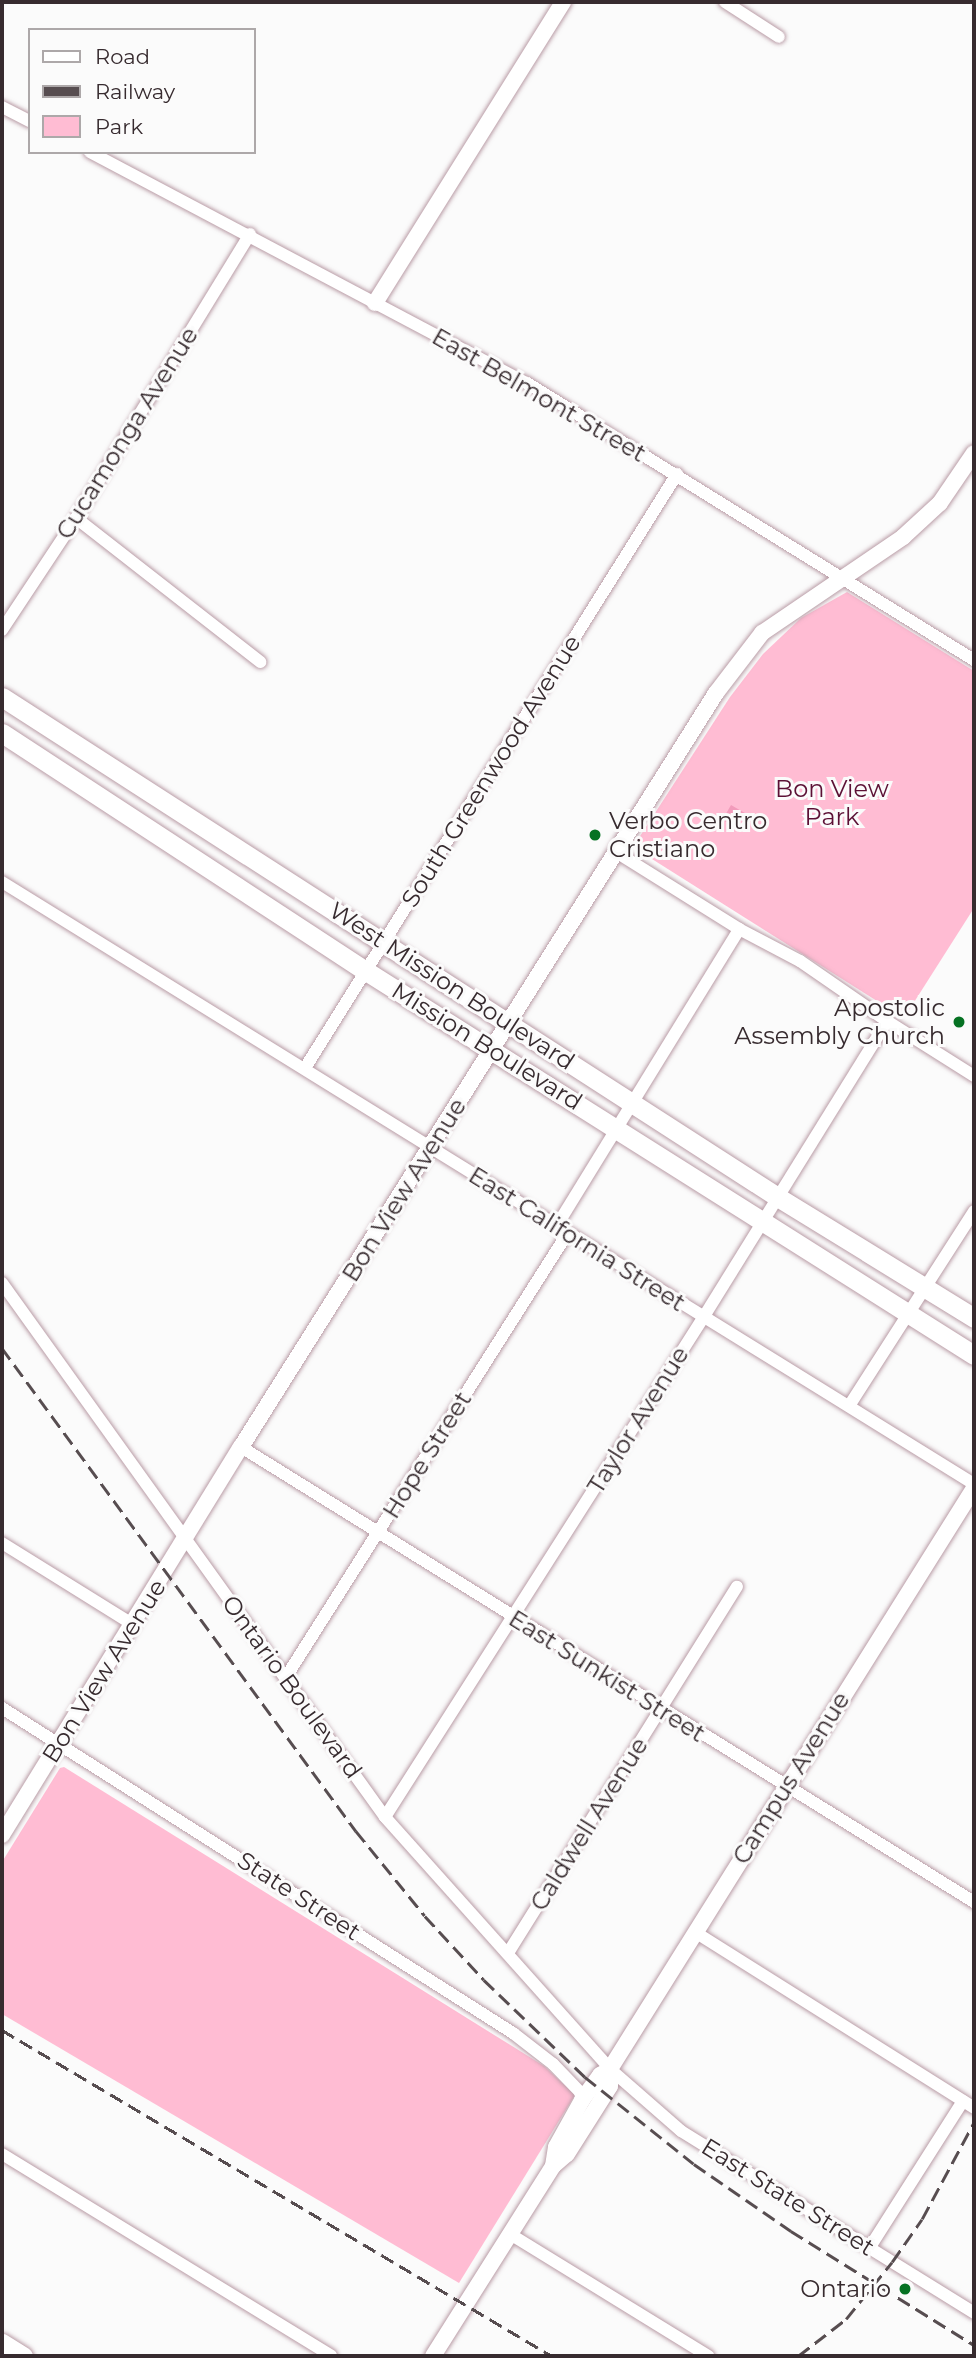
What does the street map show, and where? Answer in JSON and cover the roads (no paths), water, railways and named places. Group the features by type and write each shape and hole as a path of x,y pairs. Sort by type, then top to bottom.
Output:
{"main road":[{"name":"West Mission Boulevard","path":"2,697 776,1196 974,1318"},
{"name":"Mission Boulevard","path":"2,733 366,971 616,1126 974,1355"},
{"path":"2,2343 23,2356"}],"street":[{"path":"375,303 563,2"},
{"path":"725,2 779,37"},
{"path":"2,107 28,120"},
{"name":"East Belmont Street","path":"94,154 250,234 260,243 527,383 974,660"},
{"name":"Cucamonga Avenue","path":"2,630 76,518 250,234"},
{"name":"Bon View Avenue","path":"5,1824 59,1743 241,1447 716,693 762,633 903,537 940,503 974,455"},
{"name":"South Greenwood Avenue","path":"304,1068 677,474"},
{"path":"76,518 260,662"},
{"path":"616,852 739,929 800,961 974,1076"},
{"name":"East California Street","path":"2,882 974,1486"},
{"name":"Hope Street","path":"286,1677 378,1532 561,1230 616,1126 739,929"},
{"name":"Taylor Avenue","path":"385,1817 703,1318 776,1196 887,1021"},
{"path":"849,1406 974,1211"},
{"name":"Ontario Boulevard","path":"2,1283 385,1817 610,2069"},
{"name":"East Sunkist Street","path":"241,1447 512,1618 974,1902"},
{"name":"Campus Avenue","path":"552,2166 556,2147 582,2100 600,2075 610,2069 974,1486"},
{"path":"2,1543 132,1624"},
{"name":"Caldwell Avenue","path":"508,1953 737,1587"},
{"name":"State Street","path":"2,1708 513,2033 553,2064 580,2092 582,2100"},
{"path":"695,1932 968,2104 870,2247"},
{"name":"Campus Avenue","path":"433,2356 552,2166 567,2154 610,2086 610,2069"},
{"name":"East State Street","path":"610,2069 681,2131 974,2313"},
{"path":"2,2154 331,2356"},
{"path":"510,2234 708,2356"}],"railway":[{"path":"2,1348 356,1831 425,1916 484,1980 585,2077 694,2164 791,2231 974,2345"},
{"path":"2,2030 552,2356"},
{"path":"798,2356 846,2319 892,2262 922,2219 974,2122"}],"place":[{"name":"Verbo Centro Cristiano","path":"595,835"},
{"name":"Apostolic Assembly Church","path":"959,1022"},
{"name":"Ontario","path":"905,2289"}],"park label":[{"name":"Bon View Park","path":"832,803"}]}
